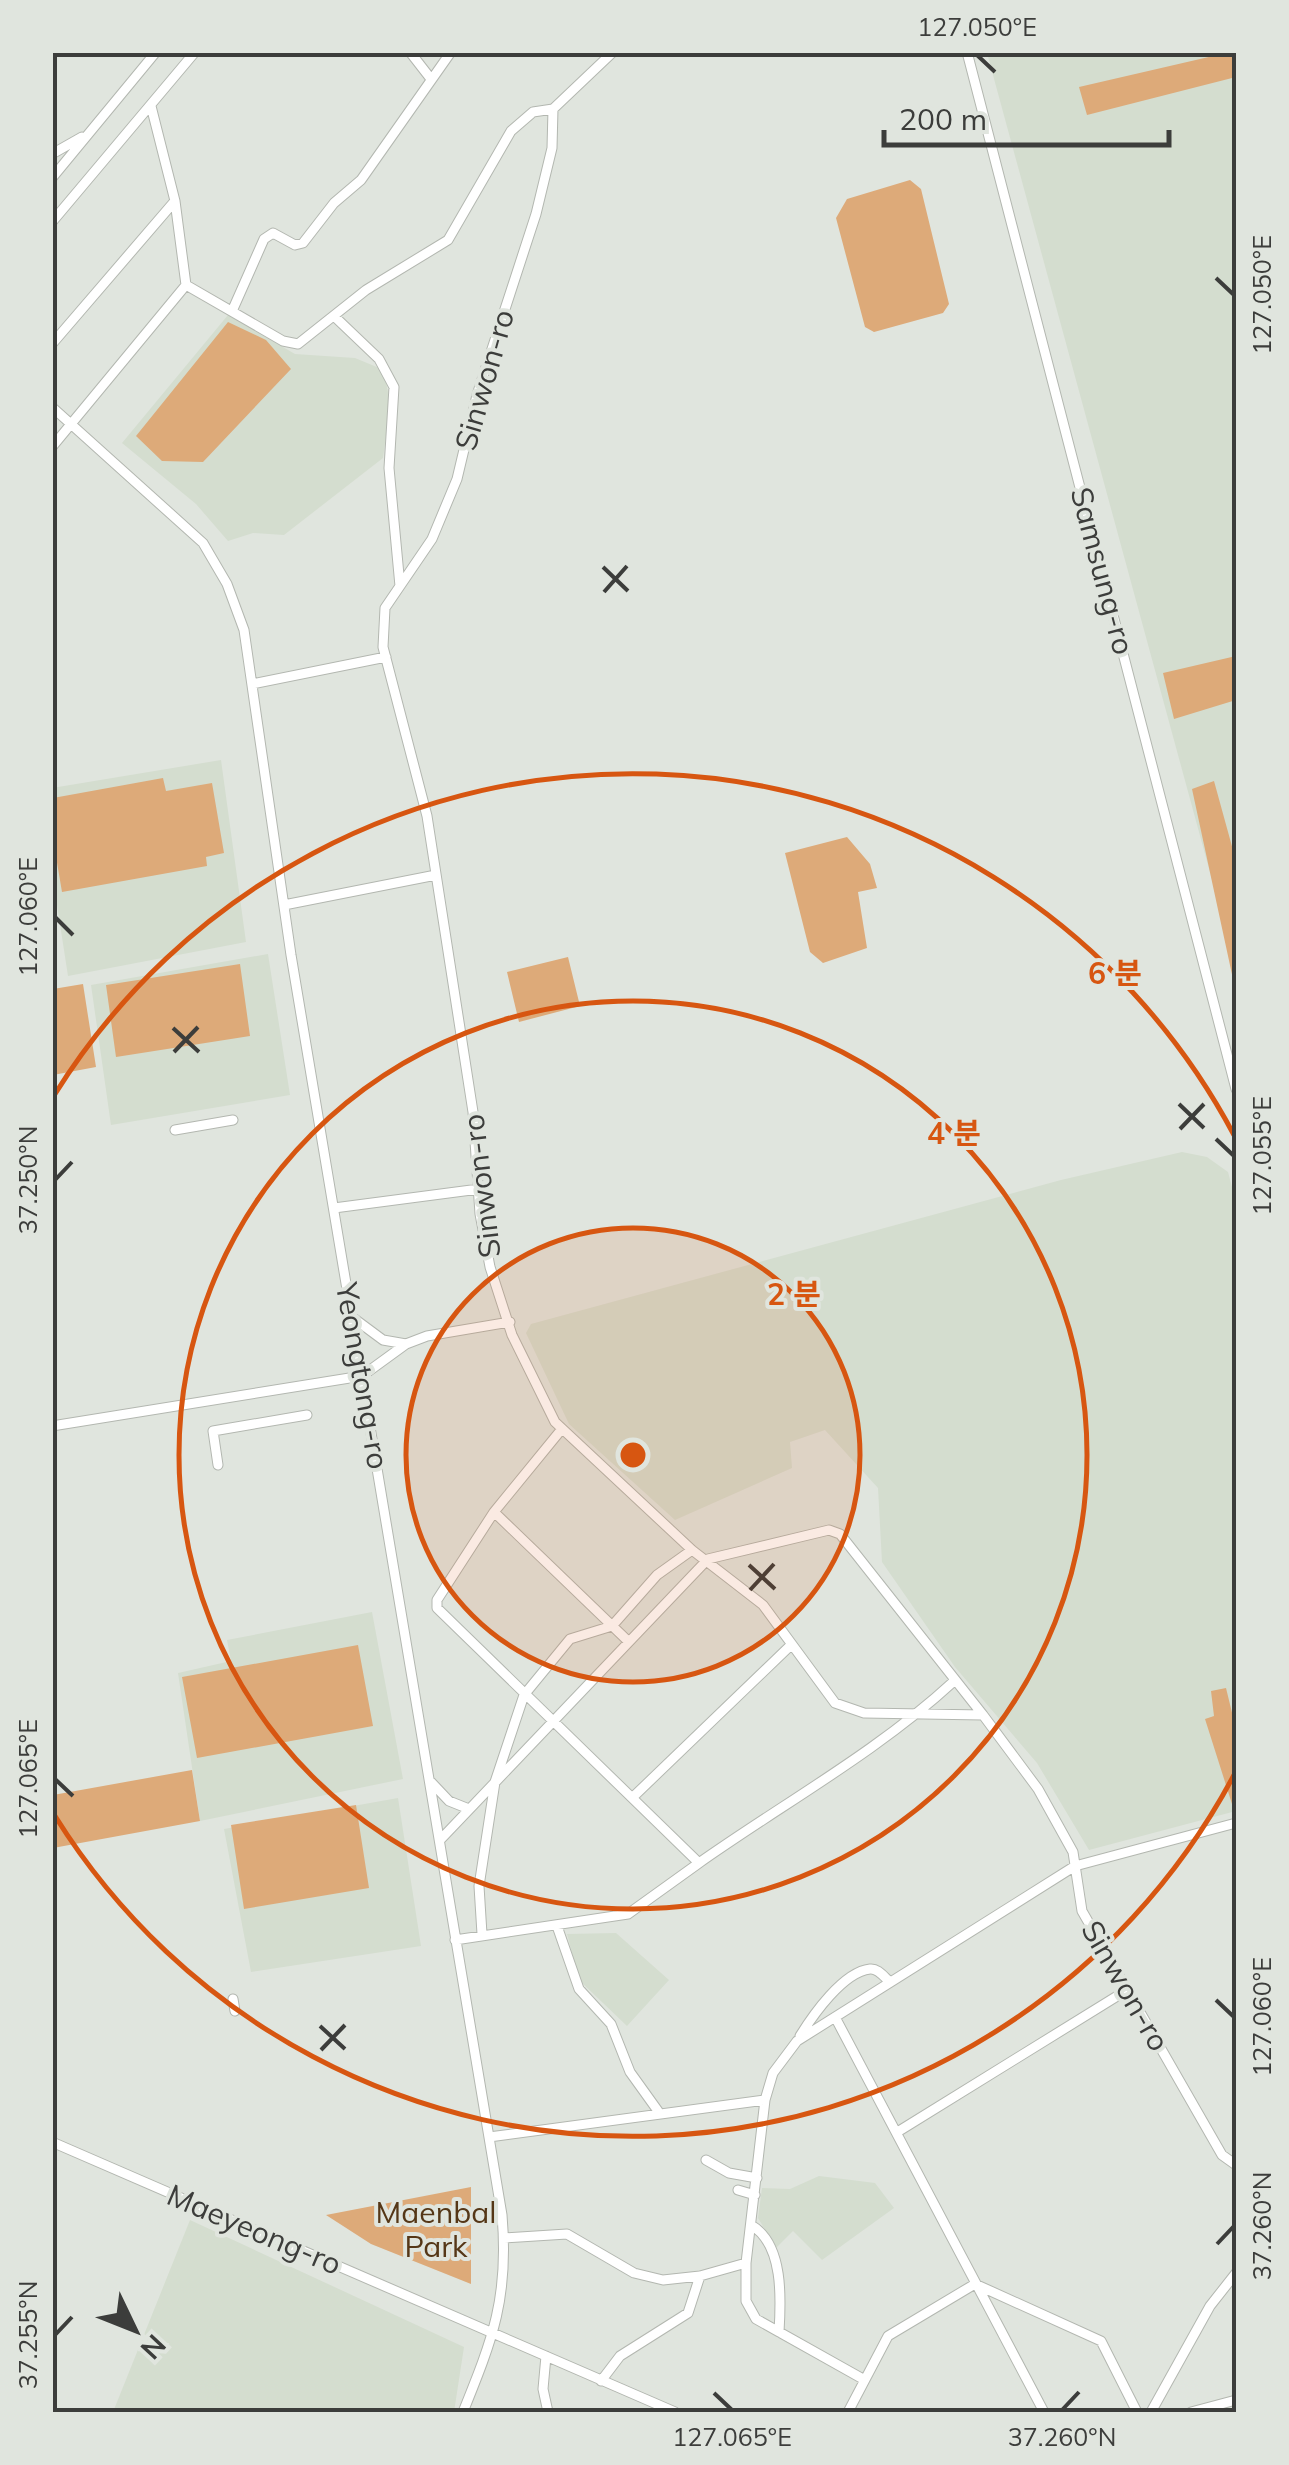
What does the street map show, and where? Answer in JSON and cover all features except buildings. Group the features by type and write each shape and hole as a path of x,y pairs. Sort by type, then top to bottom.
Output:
{"street":[{"path":"52,178 156,52"},
{"path":"52,222 195,52"},
{"path":"410,52 432,78"},
{"path":"233,309 264,239 273,233 295,244 302,242 334,203 361,180 452,52"},
{"path":"186,286 233,309 282,342 298,344 366,290 448,240 511,131 533,112 552,110 612,52"},
{"name":"Samsung-ro","path":"967,52 1236,1089"},
{"path":"52,447 186,286 175,201 152,106"},
{"name":"Sinwon-ro","path":"552,110 552,148 536,214 477,394 457,479 432,539 385,608 386,657 427,816 474,1112 490,1266 545,1407 561,1430 692,1550 708,1558 762,1605 826,1695 843,1707 864,1713 983,1715 1046,1803 1074,1852 1082,1911 1222,2155 1236,2165"},
{"path":"52,154 89,133"},
{"path":"52,344 175,201"},
{"path":"334,317 379,358 394,387 389,468 400,586"},
{"name":"Yeongtong-ro","path":"52,407 69,427 202,543 228,584 244,630 284,905 504,2238 496,2332 463,2412"},
{"path":"252,684 386,657"},
{"path":"284,905 436,875"},
{"path":"175,1130 233,1120"},
{"path":"334,1208 479,1188"},
{"path":"351,1316 383,1340 406,1344"},
{"path":"52,1426 362,1376 406,1344 436,1334 510,1322"},
{"path":"218,1465 213,1431 307,1415"},
{"path":"561,1430 494,1512 437,1600 438,1608 700,1863"},
{"path":"494,1512 629,1642"},
{"path":"441,1840 708,1558 835,1531 983,1715"},
{"path":"482,1934 478,1886 495,1782 524,1695 570,1639 612,1626 657,1574 692,1550"},
{"path":"633,1797 790,1644"},
{"path":"455,1940 628,1914 922,1711 953,1682"},
{"path":"430,1781 449,1801 468,1810"},
{"path":"797,2041 1076,1866 1236,1823"},
{"path":"558,1926 578,1988 611,2024 630,2072 658,2111"},
{"path":"863,2379 779,2332 748,2309 746,2263 765,2100 773,2072 812,2017 846,1982 870,1969 890,1982"},
{"path":"899,2131 1127,1990"},
{"path":"233,1999 235,2011"},
{"path":"835,2017 899,2131 1044,2412"},
{"path":"489,2138 658,2111 765,2100"},
{"name":"Maeyeong-ro","path":"52,2142 675,2412"},
{"path":"706,2160 729,2172 757,2178"},
{"path":"738,2190 755,2194"},
{"path":"751,2225 768,2246 777,2270 779,2332"},
{"path":"504,2238 567,2234 641,2275 669,2280 746,2263"},
{"path":"1151,2412 1210,2306 1236,2273"},
{"path":"601,2381 620,2356 688,2312 700,2276"},
{"path":"848,2412 878,2349 895,2330 975,2284"},
{"path":"975,2284 1101,2341 1137,2412"},
{"path":"546,2356 544,2389 548,2412"},
{"path":"1191,2412 1236,2400"}],"shaded area":[{"path":"987,53 1236,53 1236,968"},
{"path":"228,315 295,354 355,358 384,370 390,404 383,458 284,535 253,533 228,541 196,504 122,443"},
{"path":"221,760 246,942 68,976 53,879 52,788"},
{"path":"268,954 290,1095 111,1125 91,985"},
{"path":"1182,1152 1207,1157 1228,1172 1236,1202 1236,1811 1089,1850 1037,1763 955,1667 882,1562 878,1488 825,1430 790,1442 792,1468 675,1520 569,1424 526,1333 531,1324 1061,1180"},
{"path":"372,1612 403,1779 200,1821 178,1673 231,1661 227,1640"},
{"path":"398,1798 421,1946 251,1972 224,1829"},
{"path":"616,1933 669,1980 627,2026 579,1980 567,1934"},
{"path":"819,2176 875,2183 894,2208 822,2260 793,2231 776,2248 758,2218 762,2188 790,2189"},
{"path":"190,2220 464,2347 454,2412 113,2412"}],"green space":[{"path":"1236,53 1236,77 1087,115 1079,87"},
{"path":"910,180 921,189 949,304 943,313 874,332 865,327 836,218 847,199"},
{"path":"228,322 266,340 291,369 203,462 162,461 136,436"},
{"path":"1236,656 1236,700 1174,719 1163,673"},
{"path":"163,778 166,791 212,783 224,853 206,857 207,866 62,892 53,839 53,798"},
{"path":"1214,781 1236,861 1236,993 1192,789"},
{"path":"847,837 870,864 877,888 858,892 867,948 823,963 810,952 785,853"},
{"path":"568,957 580,1006 519,1022 507,972"},
{"path":"240,964 250,1036 116,1057 106,985"},
{"path":"83,984 96,1067 53,1075 53,989"},
{"path":"358,1645 373,1726 197,1758 182,1677"},
{"path":"1226,1688 1236,1729 1236,1803 1232,1804 1205,1719 1214,1716 1211,1691"},
{"path":"192,1770 200,1821 53,1848 53,1795"},
{"path":"356,1805 369,1888 244,1909 231,1825"},
{"name":"Maenbal Park","path":"471,2187 471,2284 371,2244 326,2215"}]}
